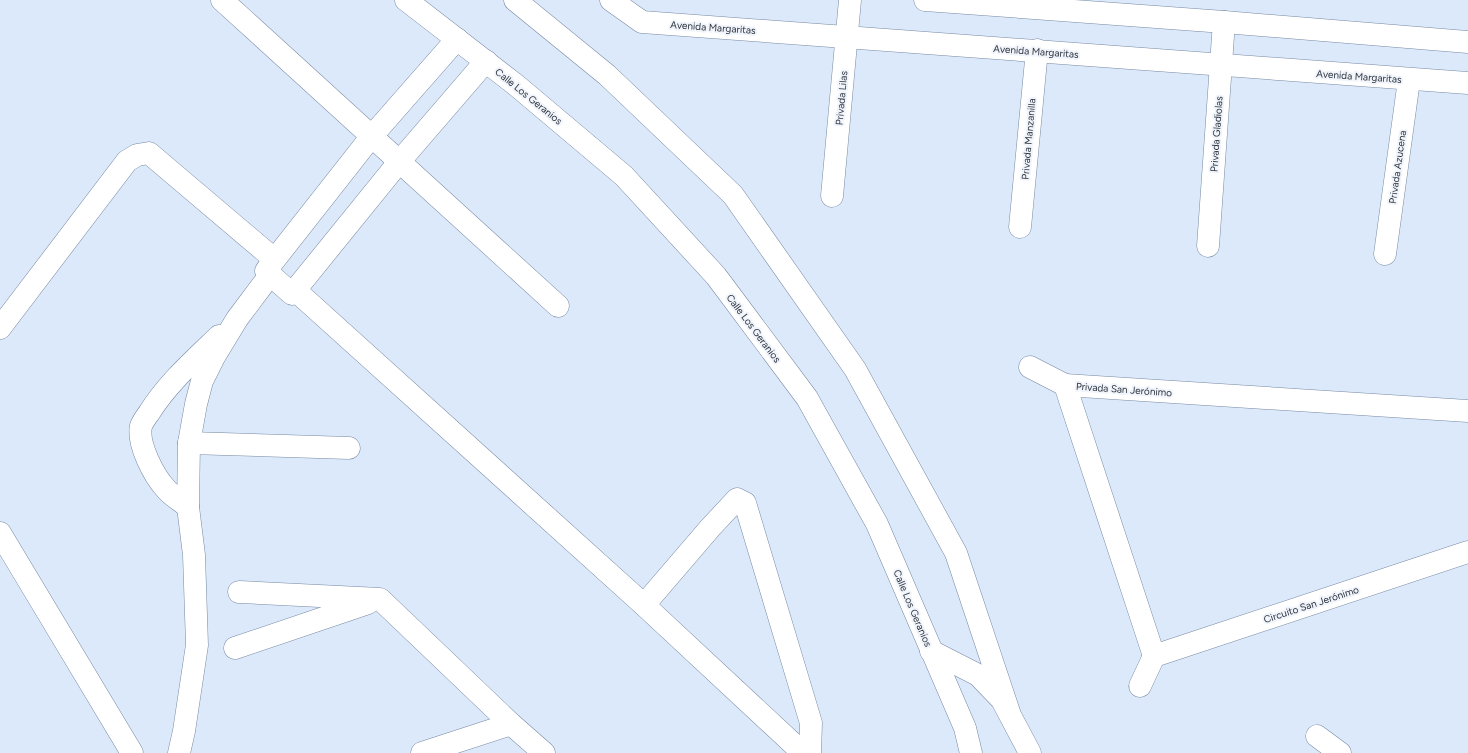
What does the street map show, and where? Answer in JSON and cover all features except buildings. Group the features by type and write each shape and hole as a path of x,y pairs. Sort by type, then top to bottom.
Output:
{"street":[{"path":"222,0 558,306"},
{"name":"Calle Los Geranios","path":"406,0 516,85 624,176 716,276 807,398 877,524 965,728 971,753"},
{"path":"515,0 607,75 733,195 850,363 956,553 1009,712"},
{"name":"Avenida Margaritas","path":"611,0 642,22 1037,50 1409,80 1468,83"},
{"name":"Privada Lilas","path":"832,196 850,0"},
{"path":"925,0 1468,42"},
{"name":"Privada Gladiolas","path":"1208,246 1224,22"},
{"path":"180,753 197,645 194,554 188,507 189,443 202,381 214,357 237,319 272,267 371,137 457,39"},
{"name":"Privada Manzanilla","path":"1020,227 1037,50"},
{"path":"0,328 127,161 137,155 150,153 272,267 292,294 399,162 486,61"},
{"name":"Privada Azucena","path":"1385,254 1409,80"},
{"path":"295,290 644,605 803,753"},
{"path":"188,507 166,489 152,468 142,445 140,435 142,425 157,400 191,363 237,319"},
{"path":"1030,367 1065,385"},
{"name":"Privada San Jerónimo","path":"1154,656 1065,385 1468,411"},
{"path":"189,443 349,448"},
{"path":"644,605 737,499 745,503 810,718 810,753"},
{"path":"0,533 132,753"},
{"name":"Circuito San Jerónimo","path":"1154,656 1468,552"},
{"path":"239,592 380,599 511,724 544,753"},
{"path":"235,648 380,599"},
{"path":"931,651 978,675 1002,700 1030,753"},
{"path":"1140,686 1154,656"},
{"path":"422,753 511,724"},
{"path":"1317,736 1340,753"}]}
